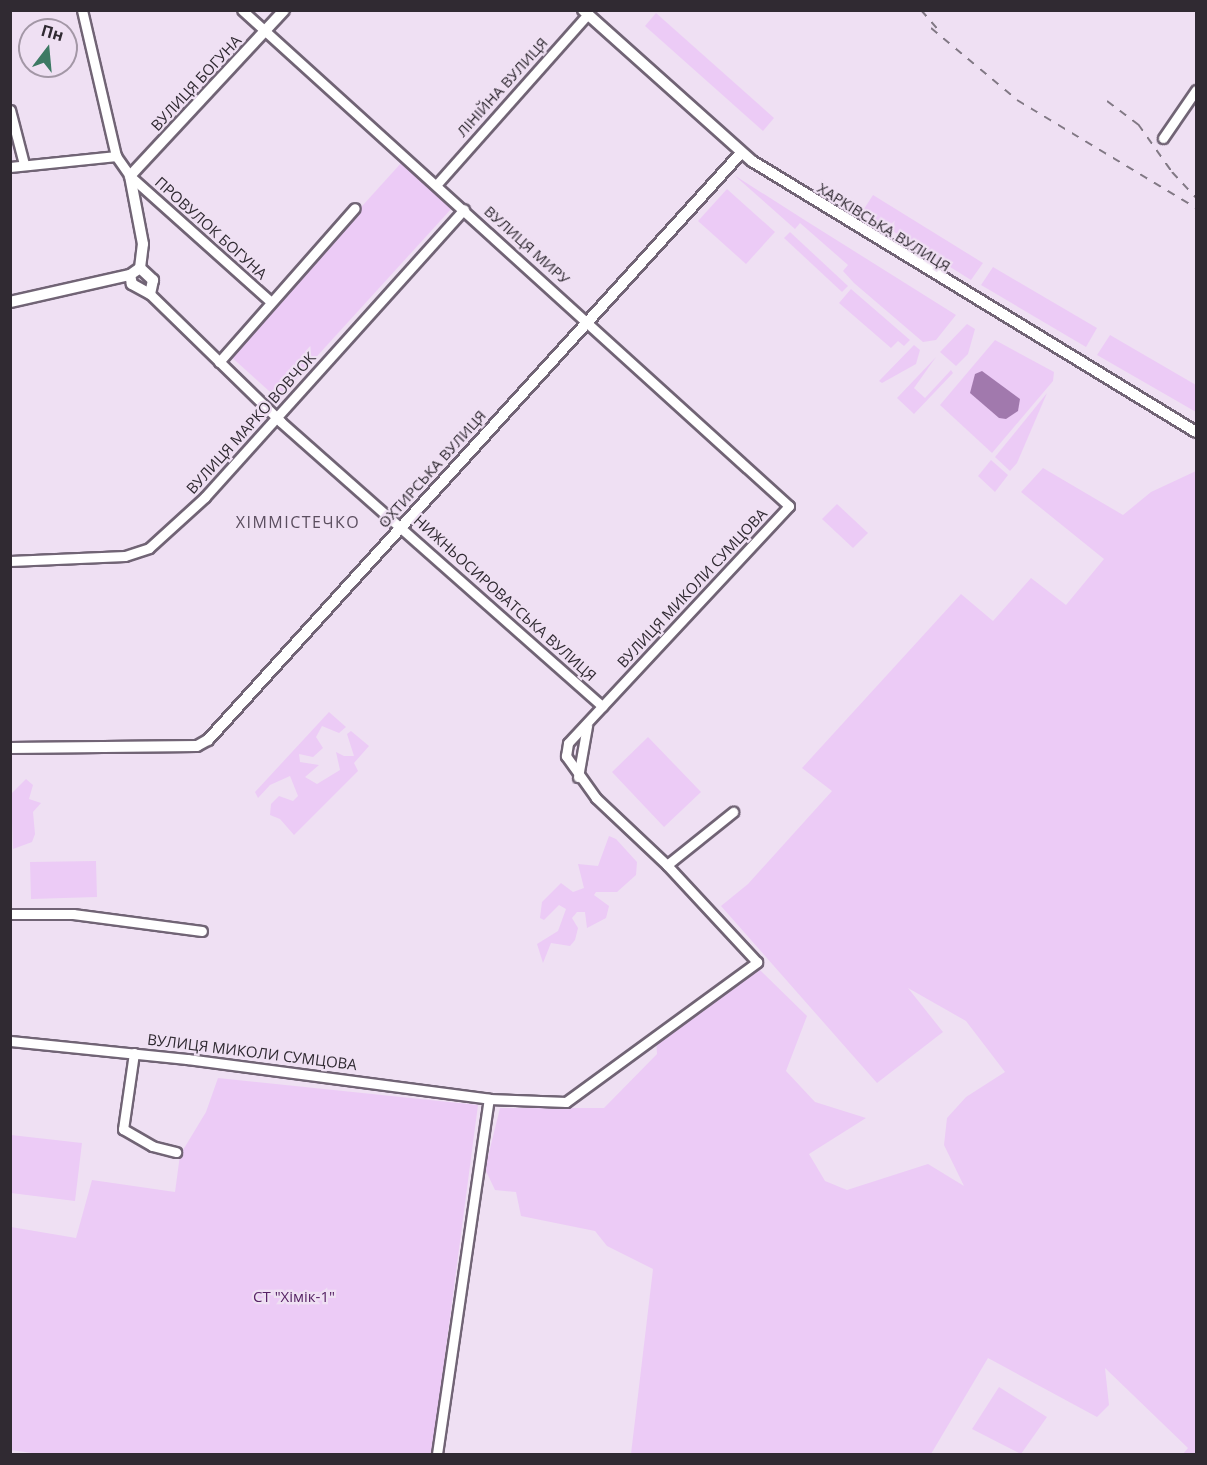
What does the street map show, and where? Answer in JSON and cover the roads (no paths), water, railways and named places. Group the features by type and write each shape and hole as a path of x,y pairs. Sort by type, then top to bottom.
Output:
{"main road":[{"name":"ВУЛИЦЯ БОГУНА","path":"130,176 284,10"},
{"name":"ХАРКІВСЬКА ВУЛИЦЯ","path":"587,12 741,153 897,253 1197,432"},
{"name":"ОХТИРСЬКА ВУЛИЦЯ","path":"10,748 197,746 208,740 741,153"},
{"name":"НИЖНЬОСИРОВАТСЬКА ВУЛИЦЯ","path":"130,176 143,244 140,268 153,280 150,294 132,284 130,275"},
{"path":"10,302 130,275 140,268"}],"street":[{"name":"НИЖНЬОСИРОВАТСЬКА ВУЛИЦЯ","path":"82,10 116,156 130,176"},
{"name":"ВУЛИЦЯ МИРУ","path":"242,10 588,320 789,506"},
{"name":"ЛІНІЙНА ВУЛИЦЯ","path":"437,184 587,12"},
{"path":"1162,138 1197,90"},
{"path":"10,110 24,164"},
{"path":"10,167 116,156"},
{"name":"ПРОВУЛОК БОГУНА","path":"130,176 272,302"},
{"path":"219,362 355,208"},
{"name":"ВУЛИЦЯ МАРКО ВОВЧОК","path":"10,561 125,556 149,548 205,497 464,208"},
{"name":"НИЖНЬОСИРОВАТСЬКА ВУЛИЦЯ","path":"150,294 277,418 401,525 602,706"},
{"name":"ВУЛИЦЯ МИКОЛИ СУМЦОВА","path":"578,777 566,756 568,742 588,724 602,706 789,506"},
{"path":"588,724 578,777 667,865 734,812"},
{"name":"ВУЛИЦЯ МИКОЛИ СУМЦОВА","path":"10,1041 134,1053 489,1099 566,1102 757,962 667,865"},
{"path":"10,914 73,914 202,931"},
{"path":"134,1053 123,1129 152,1146 176,1152"},
{"path":"437,1455 489,1099"}],"railway":[{"path":"921,10 941,33"},
{"path":"931,28 1017,100 1196,208"},
{"path":"1107,101 1138,124 1172,172 1196,198"}],"district":[{"name":"ХІММІСТЕЧКО","path":"298,522"}],"park label":[{"name":"СТ \"Хімік-1\"","path":"294,1297"}]}
